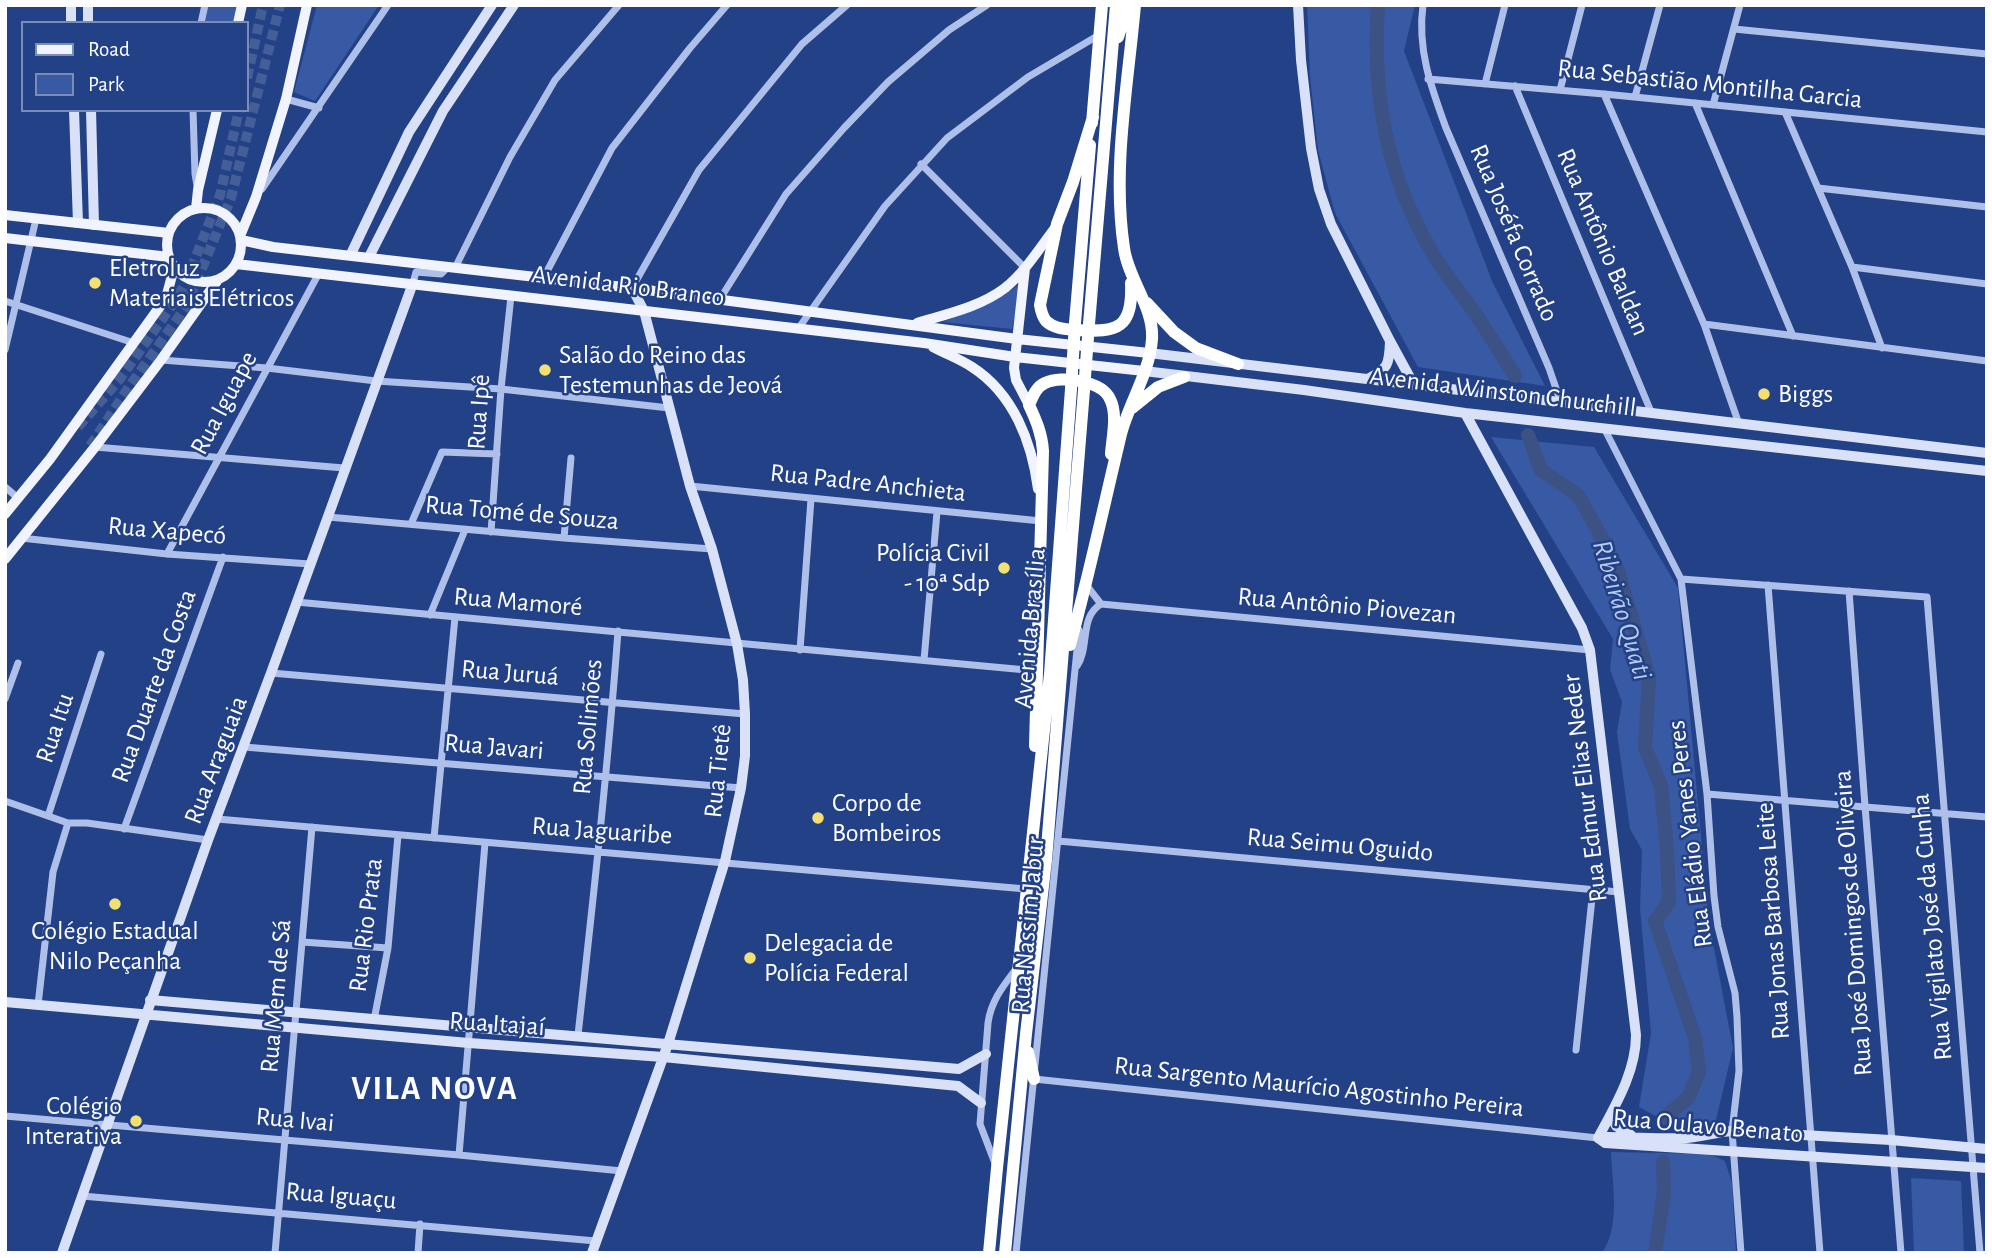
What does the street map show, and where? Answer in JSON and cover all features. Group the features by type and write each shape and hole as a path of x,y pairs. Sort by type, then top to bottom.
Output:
{"highway":[{"name":"Avenida Brasília","path":"1005,1253 1046,860 1062,676 1078,389 1075,323 1102,5"},
{"name":"Avenida Brasília","path":"989,1250 1078,389 1089,324 1116,5"},
{"path":"1111,57 1129,5"},
{"path":"1062,676 1087,586 1122,432 1152,342 1150,325 1124,251 1120,207 1122,138 1135,5"},
{"path":"1093,117 1057,224 1040,305 1044,318 1049,324 1062,328 1100,331 1115,328 1128,314 1130,272"},
{"path":"1137,288 1154,313 1174,332 1196,348 1238,364"},
{"path":"1129,411 1158,387 1184,377"},
{"path":"1034,820 1042,438 1029,405 1037,388 1043,383 1065,380 1093,384 1104,390 1112,403 1109,491"},
{"path":"1026,1034 1034,1079"}],"main road":[{"path":"5,559 95,447 217,281 236,264 240,252 240,238 256,197 286,99 307,5"},
{"path":"196,209 217,112"},
{"path":"217,281 194,281 174,268 167,245 169,233 175,222 184,214 208,208 230,218 240,238"},
{"path":"5,215 169,233"},
{"path":"911,325 955,312 993,296 1025,268 1057,224"},
{"path":"5,238 169,257"},
{"name":"Avenida Rio Branco","path":"240,238 273,247 544,277 1017,338"},
{"name":"Avenida Rio Branco","path":"236,264 924,343 1015,357"},
{"path":"5,514 50,458 166,298 174,268"},
{"path":"1025,268 1015,357 1016,380 1029,405"},
{"name":"Avenida Winston Churchill","path":"1017,338 1149,353"},
{"path":"924,343 974,368 996,388 1010,406 1025,433 1035,470 1041,518"},
{"name":"Avenida Winston Churchill","path":"1015,357 1144,371"}],"street":[{"path":"256,197 388,5"},
{"path":"351,254 409,132 492,5"},
{"path":"369,257 443,111 513,5"},
{"path":"413,283 416,272 441,274 451,267 555,80 619,5"},
{"path":"544,277 612,148 727,5"},
{"path":"632,288 699,170 802,44 847,5"},
{"path":"720,299 786,194 844,128 888,82 949,30 987,5"},
{"path":"1298,5 1311,148 1319,189 1331,224 1414,384"},
{"name":"Rua Joséfa Corrado","path":"1423,5 1421,33 1428,79 1446,128 1549,368 1561,403"},
{"path":"1485,83 1505,5"},
{"path":"1560,90 1582,5"},
{"path":"1635,97 1660,5"},
{"path":"1713,105 1740,5"},
{"path":"1734,29 1987,54"},
{"path":"798,329 885,206 947,138 1028,77 1100,34"},
{"name":"Rua Sebastião Montilha Garcia","path":"1428,79 1987,132"},
{"name":"Rua Antônio Baldan","path":"1516,86 1652,414"},
{"path":"1604,94 1704,324 1739,425 1735,433 1723,441"},
{"path":"286,99 318,108"},
{"path":"428,101 443,111"},
{"path":"1695,103 1793,336"},
{"path":"192,112 198,190"},
{"path":"1785,112 1852,267 1882,348"},
{"path":"78,223 74,114 91,114 94,225"},
{"path":"921,164 1025,268"},
{"path":"1818,188 1987,207"},
{"path":"5,350 36,219"},
{"path":"1852,267 1987,284"},
{"name":"Rua Iguape","path":"167,554 319,273"},
{"name":"Rua Araguaia","path":"62,1253 150,1000 413,283"},
{"name":"Rua Tietê","path":"592,1253 668,1044 726,862 745,756 743,680 737,644 712,549 690,486 644,311 632,288"},
{"name":"Rua Ipê","path":"491,532 501,389 511,296"},
{"path":"5,302 134,343"},
{"path":"1704,324 1987,361"},
{"path":"1368,379 1383,370 1389,357 1390,341"},
{"name":"Avenida Winston Churchill","path":"1149,353 1987,453"},
{"path":"161,360 267,368 376,381 501,389 669,408"},
{"name":"Avenida Winston Churchill","path":"1144,371 1465,413 1987,471"},
{"name":"Rua Edmur Elias Neder","path":"1465,413 1583,628 1590,650 1636,1049 1633,1067 1598,1138"},
{"name":"Rua Eládio Yanes Peres","path":"1604,428 1681,579 1707,794 1718,927 1735,993 1739,1071 1732,1131 1741,1253"},
{"path":"95,447 344,468"},
{"path":"411,524 442,452 497,454"},
{"path":"564,538 571,458"},
{"name":"Rua Padre Anchieta","path":"690,486 937,512 1041,518"},
{"path":"5,487 18,498"},
{"path":"800,650 811,499"},
{"path":"924,660 937,512"},
{"name":"Rua Tomé de Souza","path":"328,517 712,549"},
{"path":"430,615 465,530"},
{"name":"Rua Xapecó","path":"21,538 167,554 310,564"},
{"name":"Rua Duarte da Costa","path":"124,829 223,557"},
{"path":"1681,579 1850,591"},
{"name":"Rua Jonas Barbosa Leite","path":"1768,585 1820,1253"},
{"path":"1075,668 1083,655 1090,614 1101,604 1087,586"},
{"name":"Rua Vigilato José da Cunha","path":"1850,591 1927,597 1980,1253"},
{"name":"Rua José Domingos de Oliveira","path":"1850,591 1901,1253"},
{"name":"Rua Mamoré","path":"296,602 1037,671"},
{"name":"Rua Nassim Jabur","path":"1016,1253 1082,602"},
{"name":"Rua Antônio Piovezan","path":"1101,604 1590,650"},
{"path":"435,838 455,617"},
{"name":"Rua Solimões","path":"578,1035 599,852 618,631"},
{"name":"Rua Itu","path":"48,816 101,654"},
{"path":"5,699 18,663"},
{"name":"Rua Juruá","path":"271,673 745,714"},
{"name":"Rua Javari","path":"244,747 741,788"},
{"path":"1707,794 1987,817"},
{"path":"5,801 68,823 88,823 208,840"},
{"name":"Rua Jaguaribe","path":"217,819 1026,889"},
{"path":"38,1005 53,872 68,823"},
{"name":"Rua Mem de Sá","path":"275,1253 312,827"},
{"name":"Rua Rio Prata","path":"374,1020 388,948 398,835"},
{"name":"Rua Seimu Oguido","path":"1058,841 1619,892"},
{"path":"459,1155 485,843"},
{"path":"1576,1050 1593,889"},
{"path":"302,942 388,948"},
{"path":"997,1168 982,1134 979,1115 985,1054 991,1008 1019,965"},
{"name":"Rua Itajaí","path":"150,1000 959,1069"},
{"name":"Rua Itajaí","path":"5,1002 469,1043 663,1057 958,1086"},
{"path":"981,1103 958,1086 959,1069 985,1054"},
{"name":"Rua Sargento Maurício Agostinho Pereira","path":"1034,1079 1598,1138"},
{"path":"1611,1115 1616,1126 1634,1137"},
{"name":"Rua Ivai","path":"5,1116 622,1171"},
{"name":"Rua Oulavo Benato","path":"1598,1138 1685,1138 1699,1137 1711,1132 1732,1131 1891,1140 1987,1149"},
{"name":"Rua Oulavo Benato","path":"1598,1138 1605,1143 1987,1168"},
{"name":"Rua Iguaçu","path":"82,1195 596,1241"},
{"path":"418,1253 420,1224"}],"green space":[{"path":"207,5 240,5 236,21 203,21"},
{"path":"317,5 379,5 315,101 294,92"},
{"path":"1307,5 1415,5 1404,51 1492,281 1545,386 1418,367 1335,213 1318,150 1310,76"},
{"path":"1022,282 1012,329 942,322 994,301"},
{"path":"1491,437 1594,447 1678,588 1709,922 1733,1048 1716,1120 1704,1125 1676,1126 1639,1107 1651,1033 1640,908 1642,850 1630,829 1617,732 1622,702 1610,670 1613,639"},
{"path":"1611,1152 1709,1154 1725,1161 1732,1183 1736,1253 1602,1253 1612,1230 1614,1190"},
{"path":"1911,1178 1961,1181 1964,1253 1914,1253"}],"waterway":[{"name":"Ribeirão Quati","path":"1378,5 1377,71 1380,102 1393,163 1403,193 1437,260 1515,376"},
{"name":"Ribeirão Quati","path":"1528,435 1541,470 1578,495 1606,545 1618,571 1649,677 1645,748 1661,786 1669,902 1655,921 1695,1038 1699,1072 1688,1098 1664,1118"},
{"name":"Ribeirão Quati","path":"1655,1253 1664,1192 1663,1162"}],"tunnel":[{"path":"248,73 263,5"},
{"path":"90,446 187,305 231,198 280,5"},
{"path":"78,427 119,380 178,297 220,195 239,112"}],"place":[{"name":"Eletroluz Materiais Elétricos","path":"95,283"},
{"name":"Salão do Reino das Testemunhas de Jeová","path":"545,370"},
{"name":"Biggs","path":"1764,394"},
{"name":"Polícia Civil - 10ª Sdp","path":"1004,568"},
{"name":"Corpo de Bombeiros","path":"818,818"},
{"name":"Colégio Estadual Nilo Peçanha","path":"115,904"},
{"name":"Delegacia de Polícia Federal","path":"750,958"},
{"name":"Colégio Interativa","path":"136,1121"}],"district":[{"name":"VILA NOVA","path":"435,1089"}]}
